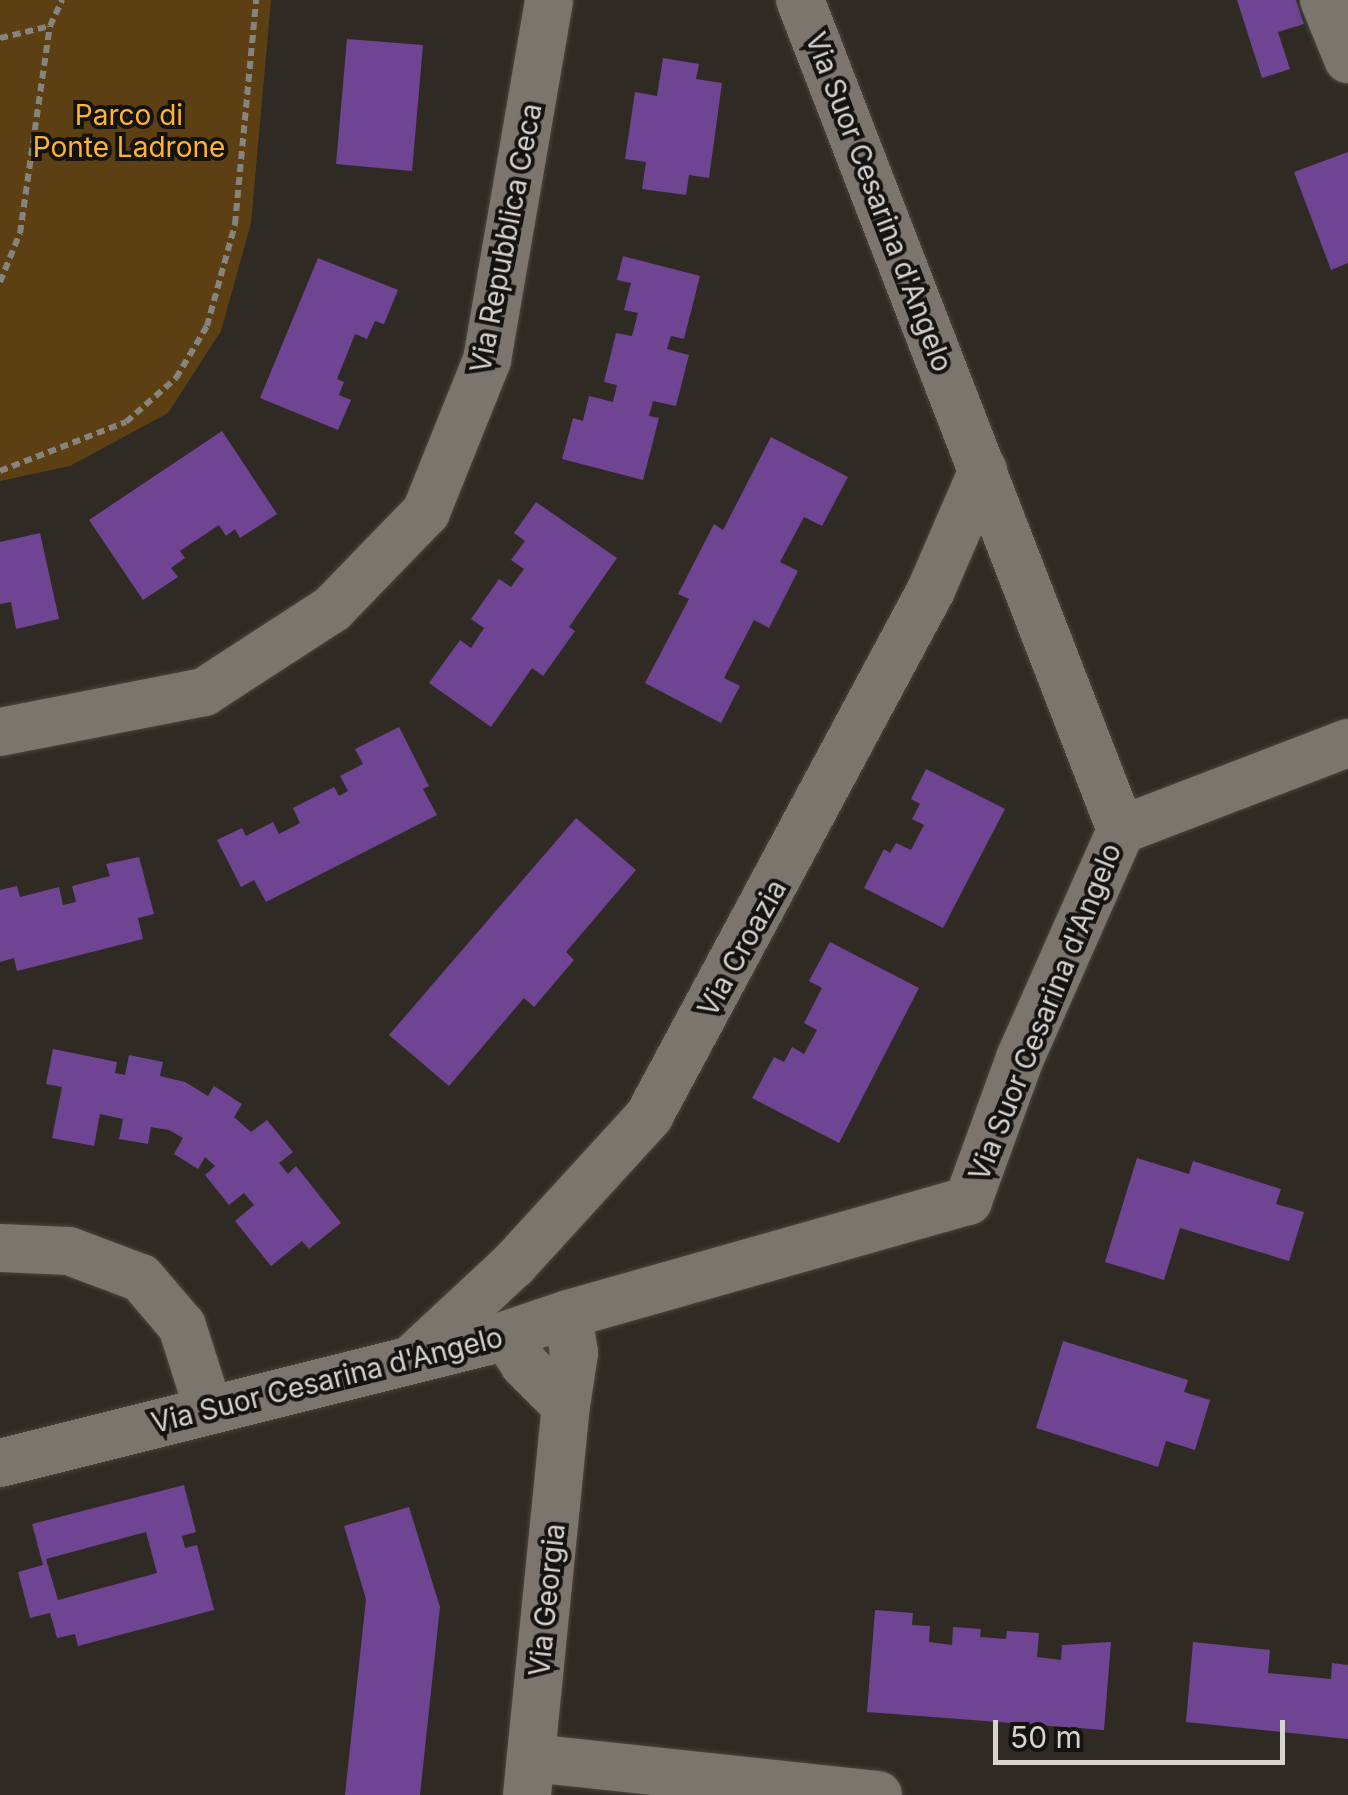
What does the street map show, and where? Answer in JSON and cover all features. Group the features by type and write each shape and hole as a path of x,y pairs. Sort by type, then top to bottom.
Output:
{"street":[{"name":"Via Repubblica Ceca","path":"0,732 204,692 332,609 426,512 487,360 549,0"},
{"name":"Via Suor Cesarina d'Angelo","path":"0,1462 506,1336 568,1314 968,1201 1020,1058 1121,830 800,0"},
{"path":"1324,0 1348,59"},
{"name":"Via Croazia","path":"409,1362 514,1264 649,1116 922,607 983,470"},
{"path":"1121,830 1348,743"},
{"path":"0,1248 69,1251 142,1278 182,1326 208,1408"},
{"name":"Via Georgia","path":"529,1776 574,1353 568,1314"},
{"path":"506,1336 524,1364 566,1406"},
{"path":"529,1776 878,1795"}],"path":[{"path":"0,282 20,233 50,26 62,0"},
{"path":"0,472 126,422 176,378 206,326 235,224 256,0"},
{"path":"0,38 50,26"}],"green space":[{"name":"Parco di Ponte Ladrone","path":"0,0 271,0 251,223 221,331 168,413 70,466 0,481"}],"building":[{"path":"1237,0 1296,0 1304,24 1278,32 1290,69 1262,78"},
{"path":"347,39 423,45 412,171 336,164"},
{"path":"663,58 699,64 696,79 722,83 709,178 689,175 686,195 642,189 646,162 625,159 635,92 657,96"},
{"path":"1348,152 1348,263 1331,270 1294,172"},
{"path":"623,256 700,276 684,339 671,336 667,349 689,355 676,406 653,401 649,416 659,418 643,480 562,459 573,418 583,421 589,396 613,402 617,385 604,382 616,333 632,336 638,313 624,310 631,283 617,280"},
{"path":"318,258 398,290 384,324 375,321 367,339 355,334 337,379 344,382 339,395 351,400 338,430 260,398"},
{"path":"222,431 277,514 240,538 235,529 226,536 219,525 180,551 185,558 171,568 178,577 143,600 89,520"},
{"path":"771,437 848,477 822,526 804,517 780,562 798,571 769,628 754,620 724,678 740,686 721,723 645,683 689,599 678,594 714,524 723,530"},
{"path":"536,502 617,558 569,627 575,631 543,676 532,668 491,727 429,683 460,640 471,648 484,628 471,619 499,579 511,587 524,569 511,560 525,541 514,533"},
{"path":"40,533 59,619 16,629 11,602 0,604 0,542"},
{"path":"399,727 429,786 423,789 437,815 266,902 254,880 241,887 217,840 242,828 246,836 273,822 279,834 300,823 293,808 334,787 339,796 348,791 340,776 363,764 355,749"},
{"path":"926,769 1005,809 943,928 864,888 884,849 890,853 896,843 911,850 924,825 912,819 920,804 911,799"},
{"path":"576,818 636,870 566,952 574,960 534,1007 524,998 449,1086 389,1035"},
{"path":"139,857 154,914 138,918 143,939 17,971 14,958 0,962 0,890 17,886 20,897 59,887 63,905 76,902 72,886 110,876 106,864"},
{"path":"830,942 919,988 839,1143 752,1098 774,1057 784,1062 792,1047 804,1054 817,1030 804,1023 822,988 809,981"},
{"path":"53,1049 117,1062 115,1073 125,1075 129,1055 163,1062 160,1076 185,1082 208,1096 214,1086 242,1104 234,1117 251,1132 267,1120 293,1152 279,1163 288,1174 296,1166 341,1223 309,1249 302,1241 271,1266 235,1221 254,1205 244,1193 229,1205 205,1175 215,1166 205,1157 198,1169 174,1154 183,1138 169,1130 151,1127 148,1144 119,1139 123,1119 100,1114 94,1146 52,1138 62,1087 46,1084"},
{"path":"1137,1158 1189,1174 1193,1161 1281,1189 1276,1204 1304,1212 1289,1261 1180,1228 1164,1280 1105,1262"},
{"path":"1063,1341 1188,1380 1184,1392 1210,1400 1195,1450 1166,1441 1158,1467 1036,1428"},
{"path":"184,1485 196,1532 182,1536 185,1548 197,1545 214,1610 78,1646 75,1634 57,1638 50,1613 30,1618 18,1572 43,1565 32,1524","holes":["146,1532 157,1573 58,1600 46,1559"]},
{"path":"409,1507 440,1607 420,1795 345,1795 366,1599 344,1526"},
{"path":"875,1610 913,1613 912,1625 930,1626 929,1642 952,1645 953,1627 981,1629 980,1637 1006,1639 1007,1631 1039,1633 1037,1657 1061,1660 1062,1645 1111,1642 1104,1730 867,1712"},
{"path":"1193,1642 1270,1650 1268,1673 1331,1679 1332,1663 1348,1665 1348,1739 1186,1722"}]}
